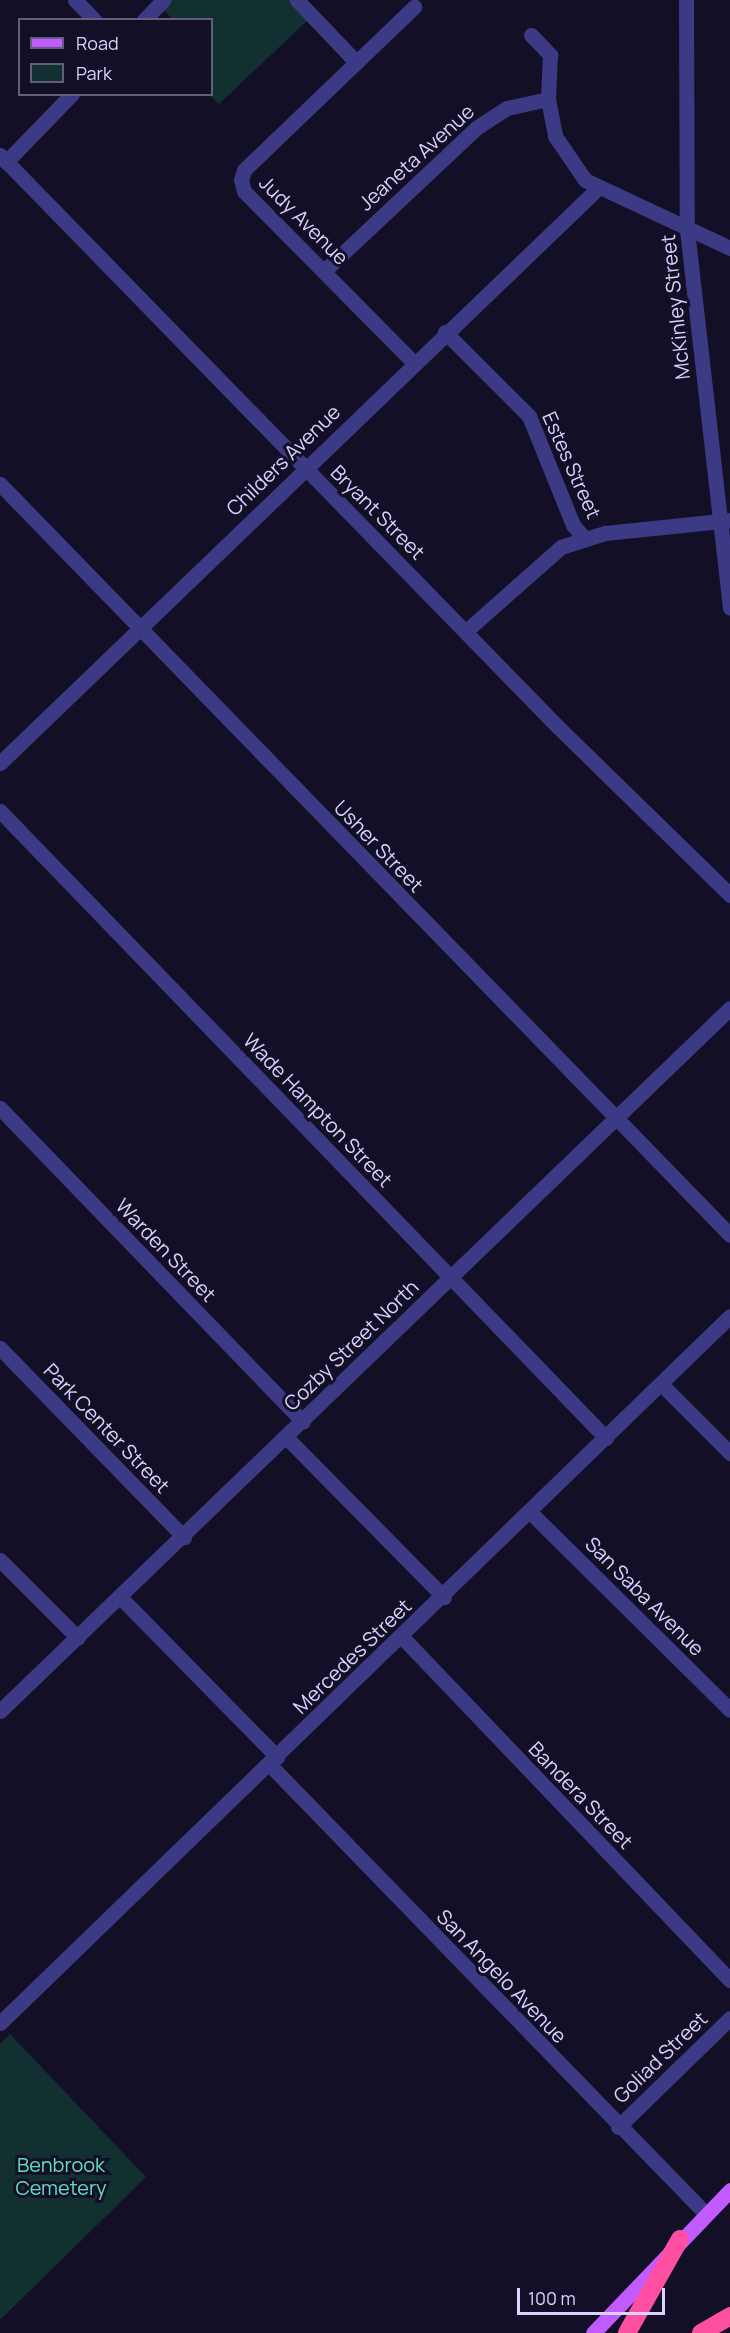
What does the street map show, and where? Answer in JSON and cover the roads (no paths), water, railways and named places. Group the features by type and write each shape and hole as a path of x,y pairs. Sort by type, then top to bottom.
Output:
{"highway":[{"path":"627,2333 680,2240"},
{"path":"701,2333 730,2316"}],"main road":[{"path":"593,2333 730,2190"}],"street":[{"path":"75,0 92,18"},
{"path":"146,18 163,0"},
{"path":"297,0 356,62"},
{"name":"McKinley Street","path":"686,0 687,230 725,521 730,608"},
{"name":"Judy Avenue","path":"413,362 325,270 244,191 241,180 244,170 414,7"},
{"path":"531,35 550,55 548,99 555,136 573,166 597,189 730,248"},
{"path":"3,159 70,96"},
{"name":"Jeaneta Avenue","path":"325,270 476,128 507,108 548,99"},
{"name":"Bryant Street","path":"3,159 304,468 730,895"},
{"name":"Childers Avenue","path":"0,764 413,362 597,189"},
{"name":"Estes Street","path":"445,332 529,416 573,525 585,539"},
{"name":"Usher Street","path":"0,484 730,1235"},
{"path":"466,631 546,558 585,539 725,521"},
{"name":"Wade Hampton Street","path":"0,812 451,1275 606,1438"},
{"name":"Cozby Street North","path":"0,1711 121,1598 451,1275 730,1008"},
{"name":"Warden Street","path":"0,1108 303,1422"},
{"name":"Mercedes Street","path":"0,2023 403,1638 730,1316"},
{"name":"Park Center Street","path":"0,1348 184,1537"},
{"path":"661,1384 730,1452"},
{"path":"286,1437 444,1597"},
{"name":"San Saba Avenue","path":"530,1512 730,1710"},
{"path":"0,1560 78,1638"},
{"path":"121,1598 273,1761"},
{"name":"Bandera Street","path":"403,1638 730,1980"},
{"name":"San Angelo Avenue","path":"273,1761 618,2127 706,2214"},
{"name":"Goliad Street","path":"618,2127 730,2018"}],"park label":[{"name":"Benbrook Cemetery","path":"61,2176"}]}
